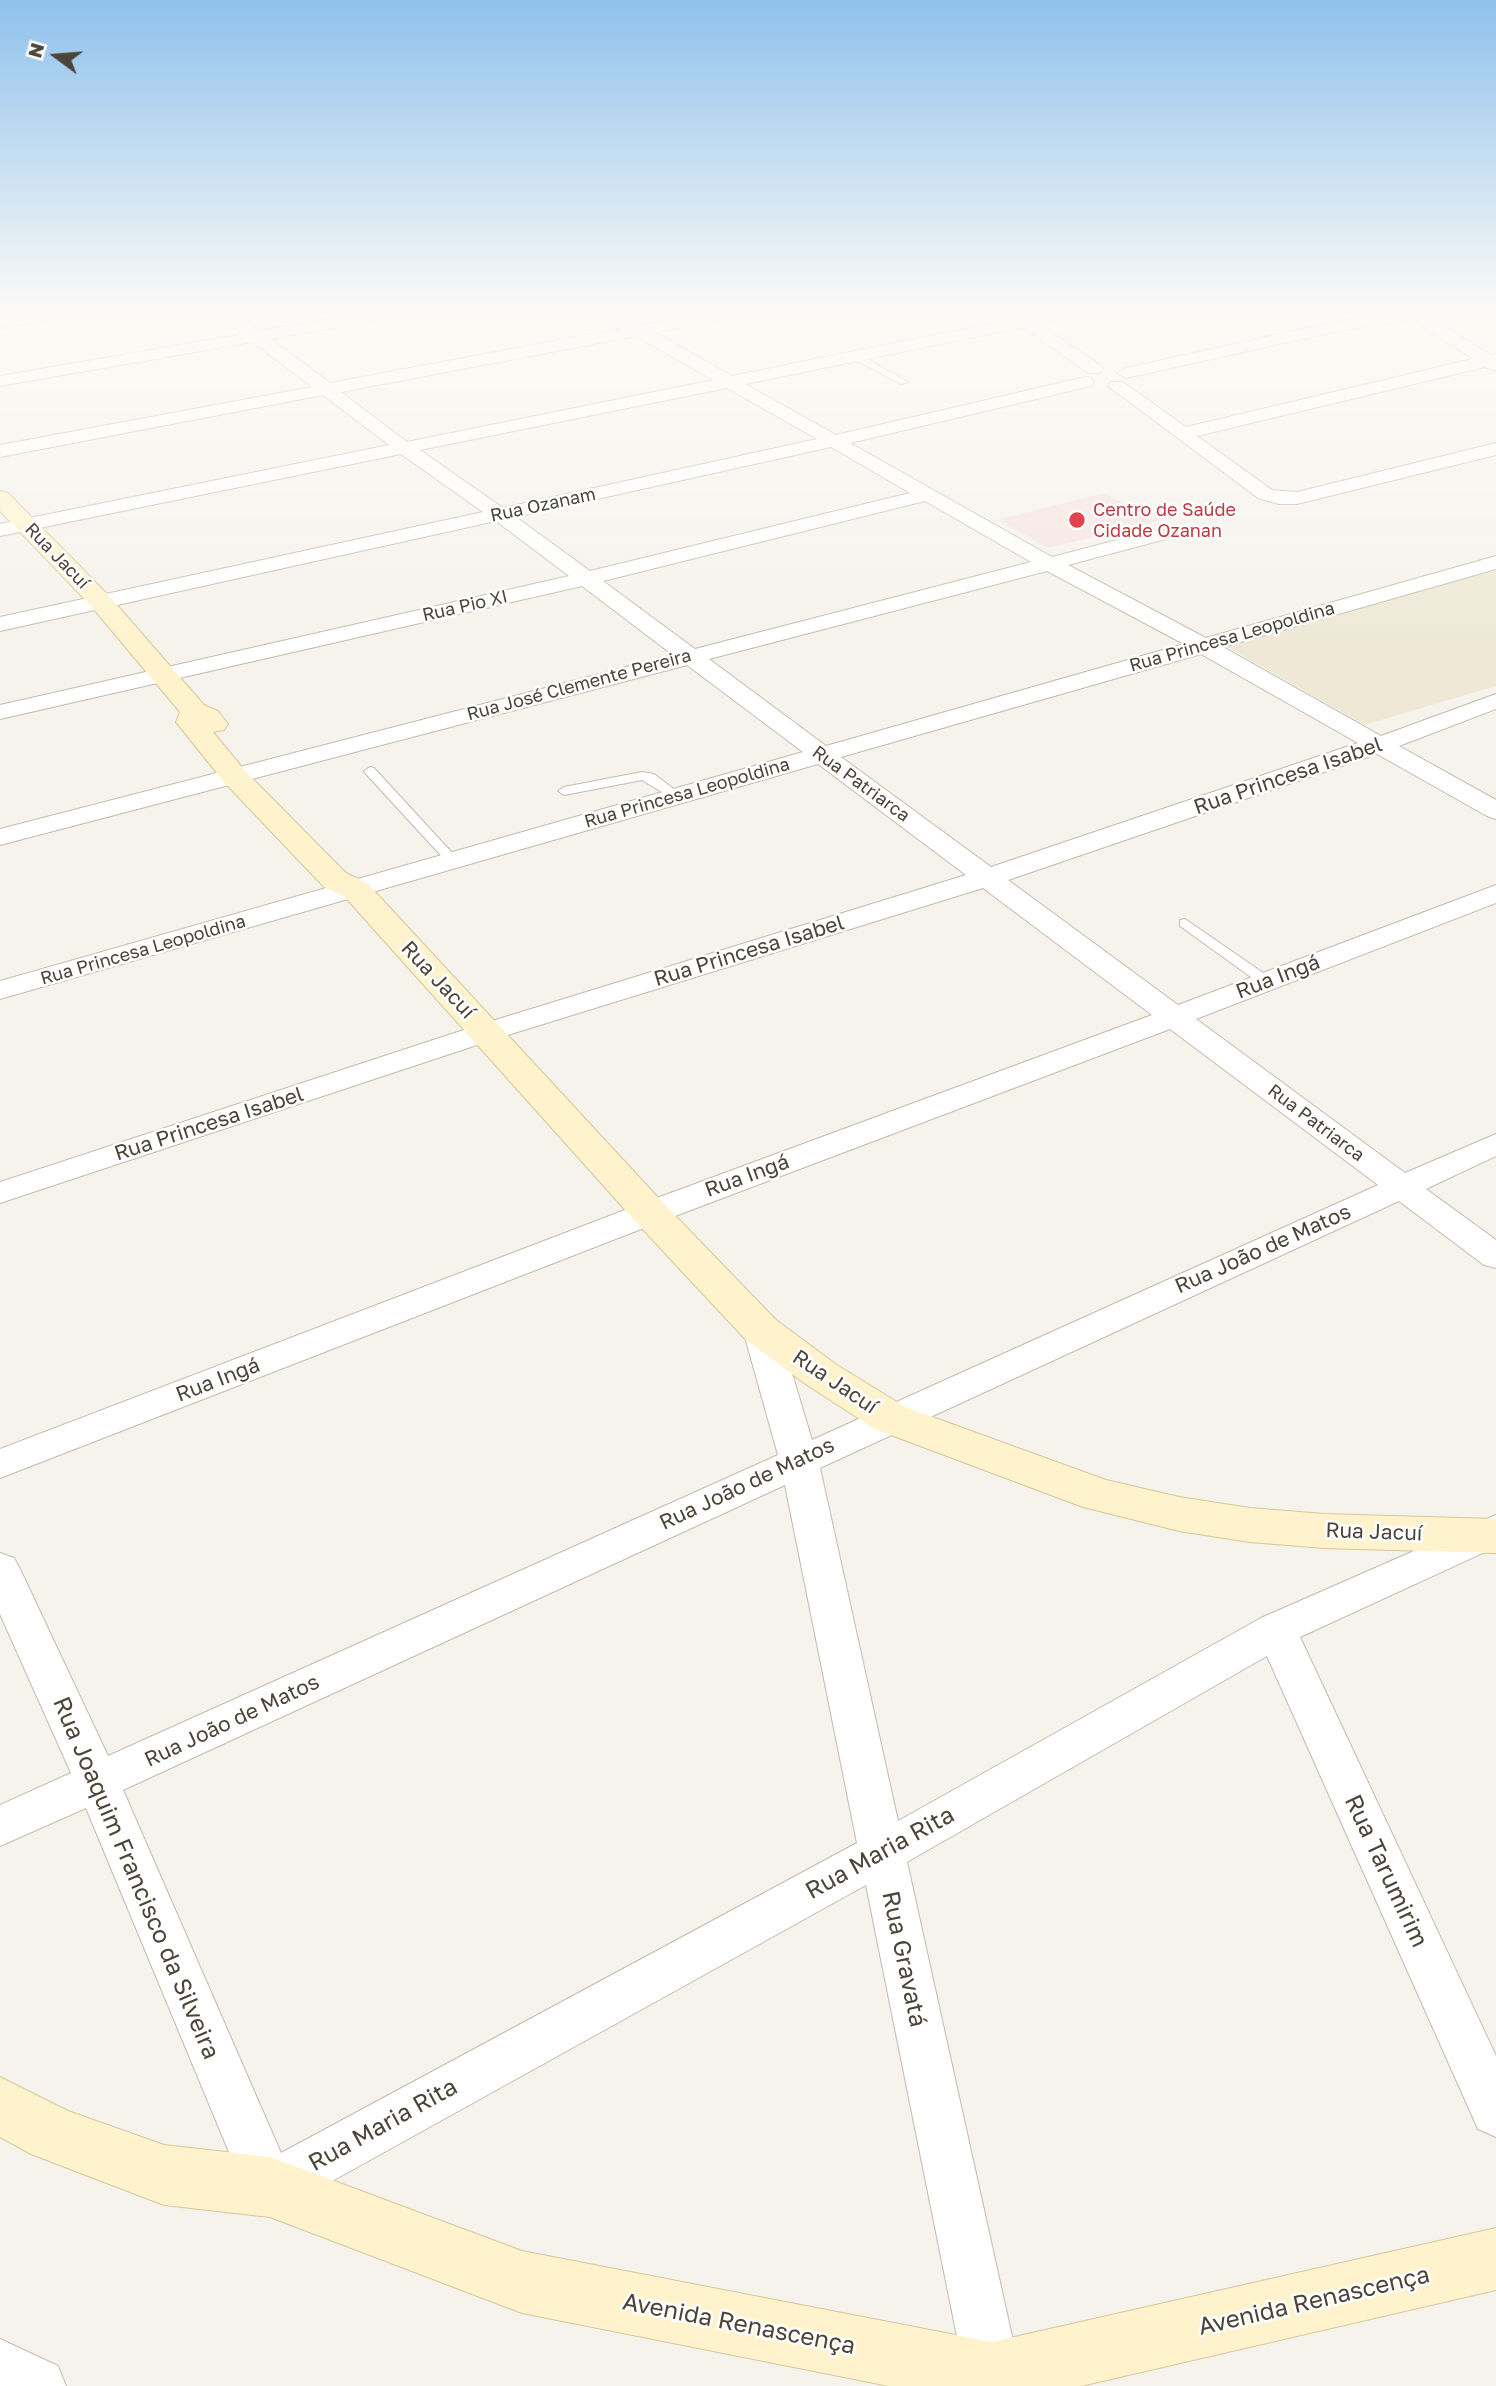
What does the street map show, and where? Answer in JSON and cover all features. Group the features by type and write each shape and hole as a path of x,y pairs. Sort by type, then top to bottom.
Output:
{"main road":[{"name":"Rua Jacuí","path":"0,498 101,602 194,711 190,722 247,774 335,880 356,890 650,1213 761,1330 822,1375 890,1418 1099,1495 1179,1514 1250,1525 1324,1531 1493,1534"},
{"name":"Avenida Renascença","path":"0,2105 52,2134 164,2175 270,2187 522,2281 993,2380 1496,2259"}],"street":[{"path":"0,451 141,424"},
{"name":"Rua Patriarca","path":"374,424 499,514 989,877 1496,1257"},
{"path":"0,530 521,424"},
{"path":"805,424 1048,562 1381,744 1496,811"},
{"name":"Rua Ozanam","path":"0,624 899,424"},
{"path":"1171,424 1265,494 1279,498 1297,498 1496,449"},
{"path":"1181,434 1223,424"},
{"name":"Rua Pio XI","path":"0,712 585,579 929,494"},
{"name":"Rua José Clemente Pereira","path":"0,837 1158,535"},
{"name":"Rua Princesa Leopoldina","path":"0,990 1496,562"},
{"name":"Rua Princesa Isabel","path":"0,1193 487,1032 989,877 1381,744 1496,701"},
{"name":"Rua Ingá","path":"0,1464 650,1213 1267,982 1496,893"},
{"name":"Rua João de Matos","path":"0,1826 1496,1144"},
{"name":"Rua Gravatá","path":"761,1330 799,1460 993,2380"},
{"name":"Rua Maria Rita","path":"270,2187 882,1853 1276,1630 1493,1534"},
{"name":"Rua Joaquim Francisco da Silveira","path":"0,1569 98,1783 270,2187"},
{"name":"Rua Tarumirim","path":"1276,1630 1496,2112"},
{"path":"0,2367 38,2386"}],"lane":[{"path":"370,771 451,859"},
{"path":"564,791 642,776 650,777 677,796"},
{"path":"1185,923 1267,982"}],"shaded area":[{"name":"Centro de Saúde Cidade Ozanan","path":"1104,493 1158,521 1049,548 997,520"},
{"path":"1496,565 1496,686 1364,725 1219,642"}],"place":[{"name":"Centro de Saúde Cidade Ozanan","path":"1077,520"}]}
